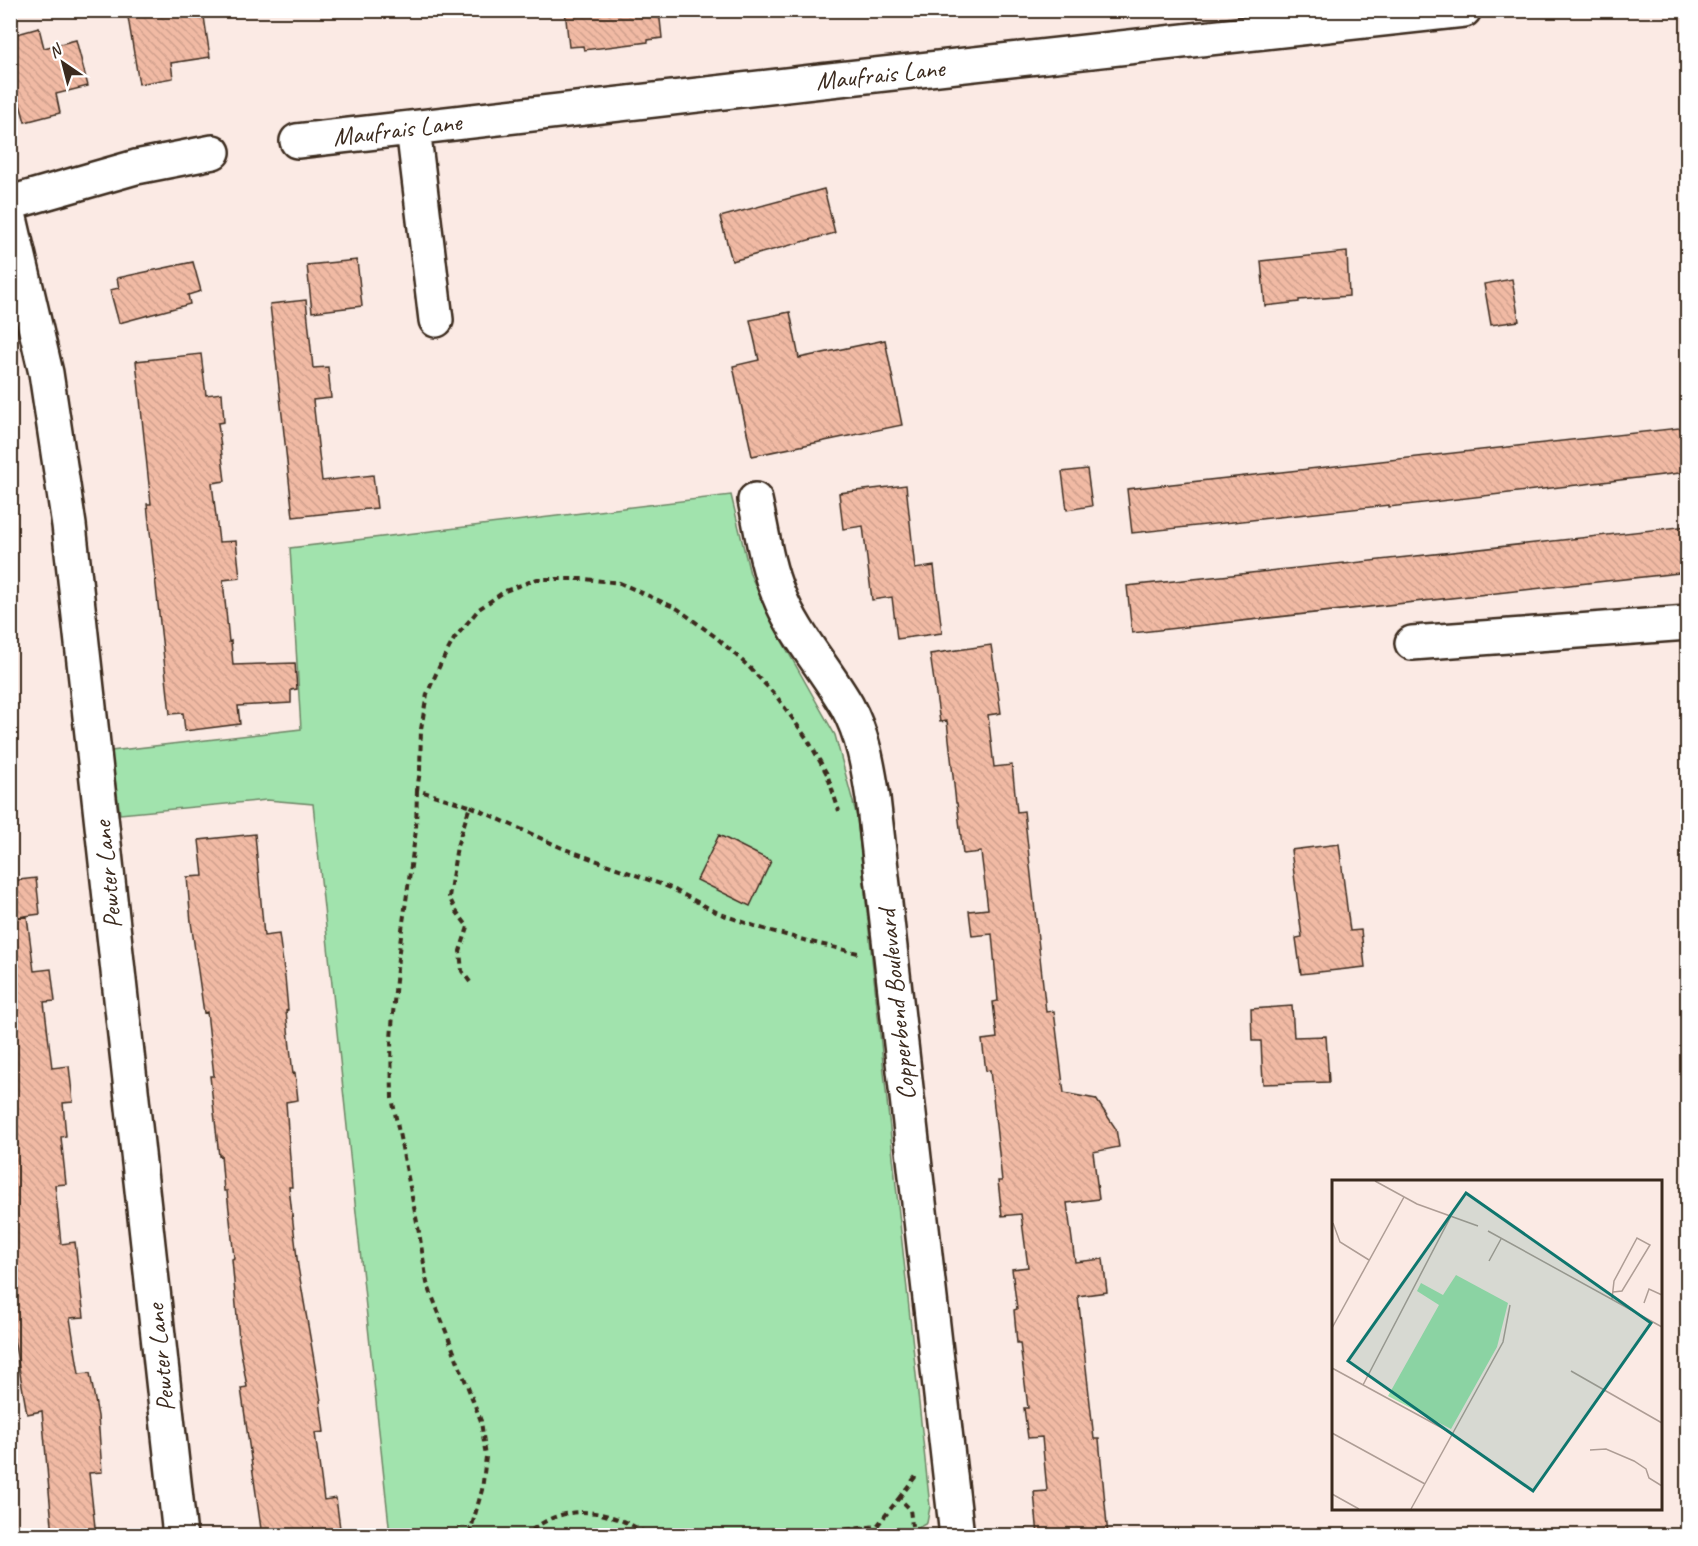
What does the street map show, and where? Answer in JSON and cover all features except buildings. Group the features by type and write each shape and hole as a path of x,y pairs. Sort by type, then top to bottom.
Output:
{"street":[{"name":"Maufrais Lane","path":"297,141 821,81 1353,16 1464,10"},
{"path":"413,128 436,320"},
{"path":"10,203 136,167 213,152"},
{"name":"Pewter Lane","path":"10,218 46,373 69,525 180,1536"},
{"name":"Copperbend Boulevard","path":"755,500 771,573 778,594 801,637 848,707 867,757 957,1536"},
{"path":"1412,643 1688,623"}],"path":[{"path":"469,1536 482,1490 486,1457 481,1421 427,1283 392,1098 393,1014 398,958 416,830 422,729 427,694 440,665 454,639 479,609 505,591 537,579 585,579 620,583 678,609 717,638 749,667 777,697 808,740 827,774 840,817"},
{"path":"417,790 470,806 562,848 671,888 718,913 811,942 858,951 859,963"},
{"path":"470,806 457,846 449,897 468,927 460,951 462,971 470,982"},
{"path":"795,1536 877,1526 916,1476"},
{"path":"899,1498 910,1509 912,1526"},
{"path":"524,1536 560,1515 579,1511 619,1520 637,1527 650,1536"}],"green space":[{"path":"731,495 750,574 778,634 835,735 857,817 930,1507 927,1523 911,1532 884,1536 390,1535 313,804 267,800 120,814 111,751 301,729 290,548"}]}
